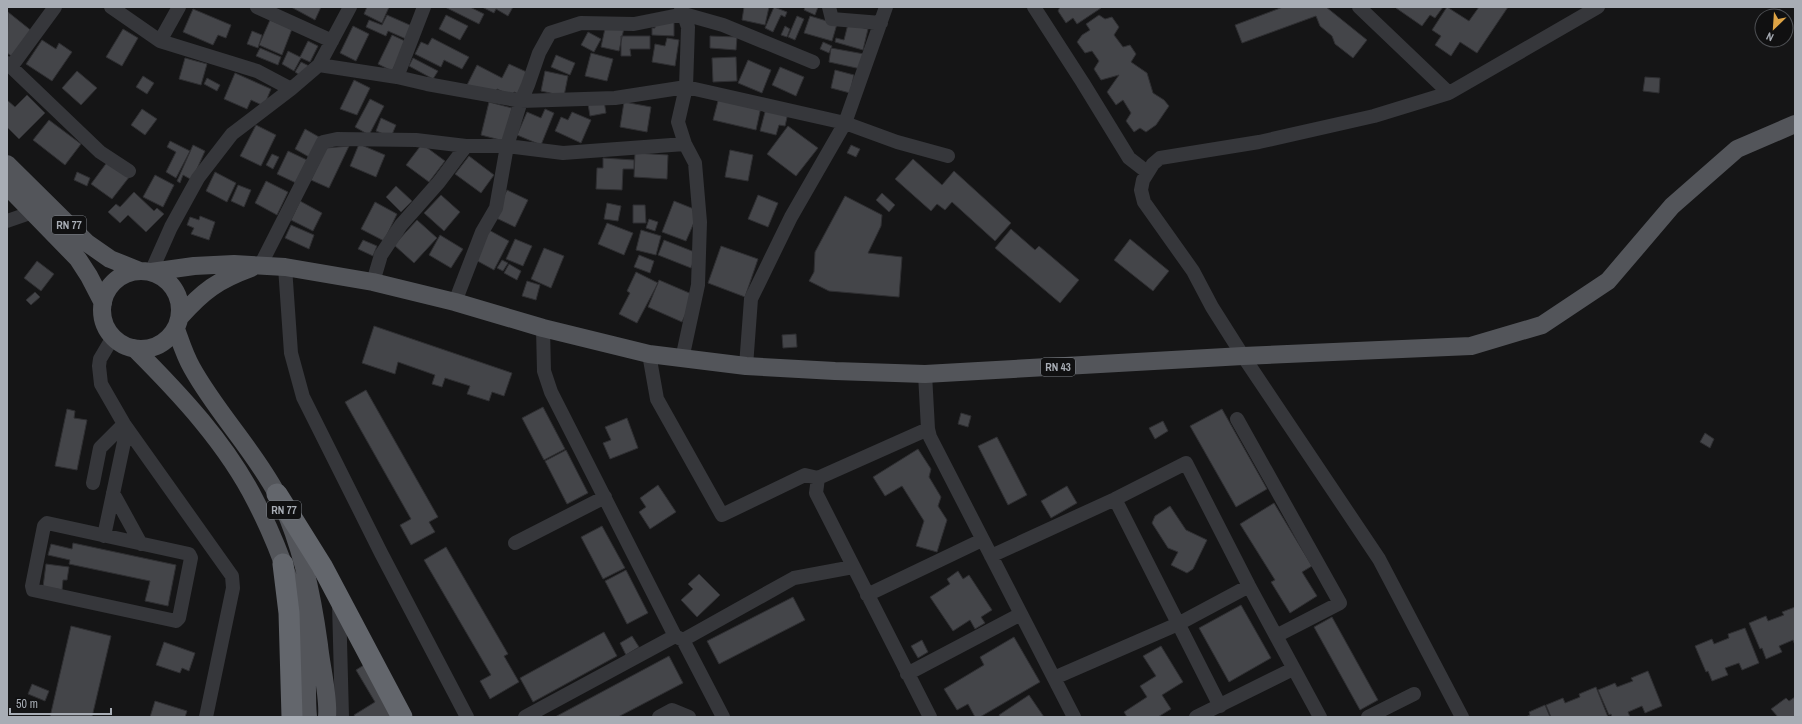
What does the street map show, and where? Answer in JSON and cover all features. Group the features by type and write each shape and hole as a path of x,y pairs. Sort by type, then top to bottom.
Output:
{"highway":[{"path":"277,494 322,566 402,717"},
{"path":"283,564 289,613 292,717"}],"main road":[{"name":"RN 43","path":"257,266 285,267 373,282 455,302 543,328 649,354 746,366 925,374 1243,356 1471,346 1542,325 1608,281 1672,206 1737,149 1795,124"},
{"name":"RN 77","path":"7,164 87,243 110,259 145,272"},
{"name":"RN 77","path":"7,186 78,259 103,303"},
{"path":"234,264 257,266 231,275 210,287 199,296 178,323 168,339 158,346 146,349 134,348 122,344 113,337 106,327 102,315 103,303 107,291 116,280 127,274 201,266 234,264"},
{"path":"145,272 166,279 175,290 180,303 178,323"},
{"name":"RN 77","path":"178,323 193,369 248,448 277,494 291,526 301,556 310,594 325,688 327,717"},
{"name":"RN 77","path":"134,348 186,404 232,463 256,502 283,564 303,621 307,672 308,717"}],"street":[{"path":"55,7 9,65 100,152 128,171"},
{"path":"111,7 160,41 257,71 291,90"},
{"path":"160,41 179,7"},
{"path":"257,7 332,41"},
{"path":"145,272 198,178 232,134 291,90 319,65 350,7"},
{"path":"397,77 424,7"},
{"path":"829,7 832,19 881,23"},
{"path":"746,366 751,299 791,217 845,123 886,7"},
{"path":"1034,7 1083,83 1128,158 1147,172"},
{"path":"1359,7 1449,93"},
{"path":"1462,717 1379,559 1243,356 1212,307 1193,271 1144,202 1141,190 1147,172 1160,158 1258,142 1374,116 1449,93 1598,7"},
{"path":"682,10 688,27 686,87 678,122 685,144 695,163 700,222 698,285 682,359"},
{"path":"455,302 482,232 496,208 507,146 521,101 539,53 550,33 582,23 634,24 682,10 813,62"},
{"path":"319,65 397,77 521,101 615,98 686,87 845,123 896,142 948,156"},
{"path":"257,266 296,197 323,142 338,139 416,140 466,146 507,146 563,153 685,144"},
{"path":"373,282 381,255 401,225 439,182 466,146"},
{"path":"7,221 33,212"},
{"path":"285,267 291,353 303,397 381,553 467,717"},
{"path":"543,328 544,370 551,392 679,638 723,717"},
{"path":"113,337 100,358 99,376 101,384 125,426 232,576 233,588 206,717"},
{"path":"649,354 657,399 722,515 805,475 818,478 928,429"},
{"path":"925,374 928,429 930,437 1074,717"},
{"path":"1237,419 1340,603 1276,636"},
{"path":"93,483 100,448 125,426"},
{"path":"104,536 125,426"},
{"path":"991,556 1115,499 1186,463 1293,670 1320,717"},
{"path":"818,478 816,493 930,717"},
{"path":"113,493 142,544"},
{"path":"515,543 605,497"},
{"path":"1115,499 1220,706"},
{"path":"47,523 104,536 188,554 191,558 179,618 176,620 33,590 32,586 44,526 47,523"},
{"path":"867,595 982,540"},
{"path":"525,717 794,578 853,567"},
{"path":"1054,678 1178,624 1249,586"},
{"path":"339,600 342,717"},
{"path":"907,674 1021,614"},
{"path":"1196,717 1293,670"},
{"path":"1368,717 1414,694"},
{"path":"659,717 672,710 689,717"}],"building":[{"path":"291,7 321,7 315,20"},
{"path":"367,7 389,7 382,23 364,14"},
{"path":"445,7 470,7 484,14 479,24"},
{"path":"482,7 513,7 508,16 496,9 494,13"},
{"path":"744,7 769,7 765,25 742,20"},
{"path":"774,7 787,12 785,17 781,15 773,32 765,28"},
{"path":"805,7 818,7 815,15 804,10"},
{"path":"1060,7 1101,8 1077,24 1073,18 1066,23 1058,11"},
{"path":"1283,7 1326,7 1367,40 1353,58 1335,44 1332,36 1320,26 1316,16 1242,43 1235,25"},
{"path":"1443,7 1435,18 1430,15 1422,26 1396,8"},
{"path":"1447,7 1469,21 1479,7 1508,7 1477,53 1460,42 1451,56 1435,45 1441,36 1432,30"},
{"path":"193,9 231,25 226,38 218,35 213,45 183,32"},
{"path":"8,12 33,32 13,57 7,53"},
{"path":"387,15 412,26 406,39 388,31 386,36 366,27 369,20 382,25"},
{"path":"446,15 468,26 460,40 439,29"},
{"path":"1099,15 1105,19 1112,17 1119,27 1114,35 1123,47 1130,45 1136,54 1131,62 1147,73 1153,93 1164,100 1169,106 1156,125 1146,132 1140,128 1134,132 1126,121 1131,113 1123,100 1116,105 1107,92 1119,75 1101,80 1094,69 1099,61 1092,51 1085,53 1077,42 1082,35 1090,30 1086,24"},
{"path":"797,16 804,19 795,40 788,37"},
{"path":"810,16 837,24 832,41 804,33"},
{"path":"270,20 292,29 282,55 259,45"},
{"path":"655,20 674,22 674,36 652,35 652,28 655,28"},
{"path":"606,24 624,28 619,51 601,47"},
{"path":"848,24 868,29 863,50 835,42 836,38 844,40"},
{"path":"353,26 369,34 356,61 340,53"},
{"path":"785,26 790,29 787,37 781,35"},
{"path":"123,29 138,38 122,66 106,57"},
{"path":"252,31 262,35 258,48 247,44"},
{"path":"588,32 601,39 594,52 581,45"},
{"path":"392,35 407,42 392,71 378,64"},
{"path":"621,36 650,36 650,49 630,49 631,56 621,56"},
{"path":"710,36 737,37 736,50 710,48"},
{"path":"432,38 469,57 462,69 444,60 441,67 415,54 421,42 428,45"},
{"path":"667,38 679,40 675,66 652,62 655,44 665,46"},
{"path":"42,40 56,49 59,43 72,52 52,81 26,64"},
{"path":"308,41 318,46 310,62 301,58 294,71 282,64 288,51 300,57"},
{"path":"823,42 832,46 829,53 820,49"},
{"path":"260,48 281,57 278,65 256,56"},
{"path":"831,48 864,54 861,69 829,62"},
{"path":"591,53 613,59 607,81 585,76"},
{"path":"556,55 575,63 570,75 551,67"},
{"path":"736,57 737,81 713,82 712,58"},
{"path":"185,58 207,64 201,85 179,79"},
{"path":"413,58 438,71 433,79 409,66"},
{"path":"748,60 771,70 762,93 738,83"},
{"path":"301,62 309,66 303,77 295,72"},
{"path":"509,64 531,74 521,95 514,92 512,96 497,89 495,94 466,87 477,65 502,78"},
{"path":"780,67 804,77 796,96 772,85"},
{"path":"835,70 854,75 850,93 831,88"},
{"path":"77,71 97,88 81,105 62,88"},
{"path":"545,71 568,76 564,96 541,91"},
{"path":"235,73 271,89 264,106 251,100 247,109 224,99"},
{"path":"143,76 154,83 147,94 136,87"},
{"path":"1645,77 1660,78 1659,93 1643,91"},
{"path":"207,78 220,85 217,91 204,84"},
{"path":"354,80 370,88 357,115 340,109"},
{"path":"27,95 45,113 19,139 7,127 7,100 15,107"},
{"path":"719,97 761,107 756,130 713,120"},
{"path":"370,99 384,106 369,135 355,127"},
{"path":"604,101 606,113 590,116 588,104"},
{"path":"489,102 512,108 504,141 481,135"},
{"path":"624,102 651,107 647,132 620,127"},
{"path":"766,108 788,113 785,126 779,125 776,135 760,131"},
{"path":"142,109 157,119 145,135 131,125"},
{"path":"545,109 554,113 541,145 517,135 527,112 541,118"},
{"path":"572,112 591,120 581,143 555,131 561,117 568,120"},
{"path":"381,118 396,125 391,137 376,131"},
{"path":"49,120 81,144 65,165 33,140"},
{"path":"256,125 276,135 261,166 240,156"},
{"path":"788,126 818,148 796,176 767,154"},
{"path":"305,129 319,137 309,157 295,149"},
{"path":"170,141 190,151 176,178 166,172 176,152 167,147"},
{"path":"359,144 385,155 376,177 350,166"},
{"path":"422,144 445,161 429,182 406,165"},
{"path":"193,145 205,151 192,180 183,175 180,183 177,181"},
{"path":"851,145 860,149 856,157 847,153"},
{"path":"349,146 329,188 311,180 326,148"},
{"path":"730,150 753,155 748,181 725,177"},
{"path":"288,151 307,160 296,183 277,174"},
{"path":"635,153 668,155 667,179 634,177"},
{"path":"272,154 279,157 273,169 266,165"},
{"path":"469,156 494,175 481,193 455,174"},
{"path":"603,158 634,160 634,169 623,169 622,190 596,189 597,168 603,168"},
{"path":"913,159 942,185 954,171 1011,223 995,241 952,202 945,210 937,204 931,211 895,179"},
{"path":"108,161 130,176 112,199 91,184"},
{"path":"77,172 90,178 87,186 74,180"},
{"path":"215,172 236,183 227,202 206,191"},
{"path":"155,175 174,185 163,207 143,197"},
{"path":"266,181 288,192 277,215 255,203"},
{"path":"238,185 251,190 244,207 231,201"},
{"path":"396,186 412,201 401,212 386,197"},
{"path":"507,190 528,200 515,227 494,217"},
{"path":"134,192 154,211 157,208 164,214 146,232 128,215 120,223 108,212 116,204 120,207"},
{"path":"882,193 895,205 889,212 876,200"},
{"path":"441,195 460,212 444,231 424,213"},
{"path":"758,195 778,203 768,227 748,219"},
{"path":"845,196 882,215 881,226 868,253 902,257 899,297 829,291 809,281 814,272 815,252"},
{"path":"300,201 322,213 313,231 291,220"},
{"path":"674,201 699,211 686,241 662,232"},
{"path":"375,202 397,214 384,241 361,229"},
{"path":"607,203 621,206 618,221 604,219"},
{"path":"633,205 645,205 646,223 633,223"},
{"path":"200,216 215,222 209,240 191,234 194,228 187,225 190,217 199,220"},
{"path":"649,219 658,222 655,231 646,228"},
{"path":"417,220 437,238 414,263 394,245"},
{"path":"607,223 633,233 624,255 598,244"},
{"path":"291,225 314,235 309,249 285,238"},
{"path":"487,229 509,241 494,270 472,258"},
{"path":"1011,229 1035,250 1039,246 1079,280 1060,303 995,248"},
{"path":"641,230 661,236 656,255 636,250"},
{"path":"440,235 463,249 451,268 429,255"},
{"path":"515,239 532,246 523,266 506,259"},
{"path":"1130,239 1169,271 1153,291 1114,260"},
{"path":"363,240 377,246 373,256 358,249"},
{"path":"664,240 697,253 691,268 658,255"},
{"path":"721,246 758,259 745,297 708,283"},
{"path":"544,248 564,256 551,288 531,279"},
{"path":"639,255 654,261 650,273 634,267"},
{"path":"502,260 508,263 503,271 497,268"},
{"path":"37,261 54,274 41,291 24,278"},
{"path":"509,264 521,271 517,280 504,273"},
{"path":"636,272 658,283 637,323 619,314 630,293 627,291"},
{"path":"659,280 694,295 682,322 648,307"},
{"path":"527,281 540,285 536,300 522,296"},
{"path":"35,292 40,297 31,305 26,300"},
{"path":"374,326 512,373 504,396 492,392 489,401 467,394 470,386 445,378 442,387 432,384 435,375 398,362 395,374 362,363"},
{"path":"796,334 797,347 783,348 782,335"},
{"path":"366,390 438,517 429,522 435,532 411,545 400,525 411,519 345,402"},
{"path":"543,407 565,449 544,460 522,418"},
{"path":"67,409 75,411 74,418 87,420 77,470 55,466"},
{"path":"1222,409 1267,489 1236,507 1190,426"},
{"path":"961,413 971,416 968,427 958,424"},
{"path":"627,418 638,448 610,459 603,443 611,440 605,427"},
{"path":"1163,421 1168,431 1155,439 1149,428"},
{"path":"1705,433 1714,439 1710,448 1700,442"},
{"path":"997,437 1027,495 1008,505 978,446"},
{"path":"918,449 931,469 929,477 941,497 938,506 947,520 937,552 916,546 924,521 902,486 885,496 873,477"},
{"path":"566,450 588,493 567,504 545,461"},
{"path":"658,485 676,512 650,529 639,512 646,507 640,498"},
{"path":"1067,486 1077,503 1051,518 1041,501"},
{"path":"1274,503 1312,566 1302,572 1317,596 1290,613 1271,582 1275,580 1240,524"},
{"path":"1170,506 1186,530 1207,540 1193,569 1187,573 1171,565 1178,552 1168,548 1152,523 1155,516"},
{"path":"602,526 625,568 603,579 581,537"},
{"path":"73,543 176,565 168,606 145,601 150,581 69,564 70,560 48,555 51,544 72,549"},
{"path":"446,547 508,654 504,656 519,682 490,699 480,681 491,675 424,560"},
{"path":"46,564 69,567 67,580 63,580 62,590 43,587"},
{"path":"626,570 648,613 627,624 605,581"},
{"path":"958,571 963,579 969,575 992,610 981,617 985,623 975,629 970,620 953,631 930,597 950,584 947,579"},
{"path":"699,574 720,595 697,617 681,600 693,589 688,584"},
{"path":"793,597 805,620 719,664 707,641"},
{"path":"1241,605 1271,658 1229,682 1199,628"},
{"path":"1795,607 1795,645 1793,640 1779,646 1782,652 1766,659 1749,623 1766,616 1768,621 1784,615 1782,612"},
{"path":"1332,617 1378,700 1360,710 1314,627"},
{"path":"71,626 111,636 92,717 50,717"},
{"path":"1745,628 1759,663 1742,670 1739,663 1725,668 1728,675 1712,681 1708,671 1706,672 1695,646 1712,639 1714,644 1729,638 1728,634"},
{"path":"604,632 617,656 533,702 520,678"},
{"path":"632,636 639,647 626,655 620,643"},
{"path":"1014,637 1040,682 980,717 975,717 968,704 957,710 944,689 984,665 980,657"},
{"path":"922,640 928,652 918,658 911,646"},
{"path":"164,642 195,653 189,671 182,668 180,673 156,665"},
{"path":"1161,646 1183,682 1162,695 1171,709 1158,717 1127,717 1124,712 1147,697 1140,686 1156,676 1143,656"},
{"path":"669,656 683,683 618,717 555,717"},
{"path":"364,665 395,717 355,717 354,715 375,702 356,670"},
{"path":"1648,671 1662,706 1645,713 1642,706 1628,712 1630,717 1612,717 1611,714 1609,715 1598,690 1615,683 1617,687 1633,681 1631,678"},
{"path":"32,684 49,691 45,701 28,694"},
{"path":"1596,687 1608,717 1551,717 1546,705 1563,698 1565,703 1580,697 1579,694"},
{"path":"1029,695 1044,717 1000,717 999,715"},
{"path":"1795,697 1795,717 1778,717 1771,709 1786,698 1789,701"},
{"path":"155,701 187,711 185,717 150,717"},
{"path":"1545,705 1550,717 1526,717 1530,715 1529,712"}]}
